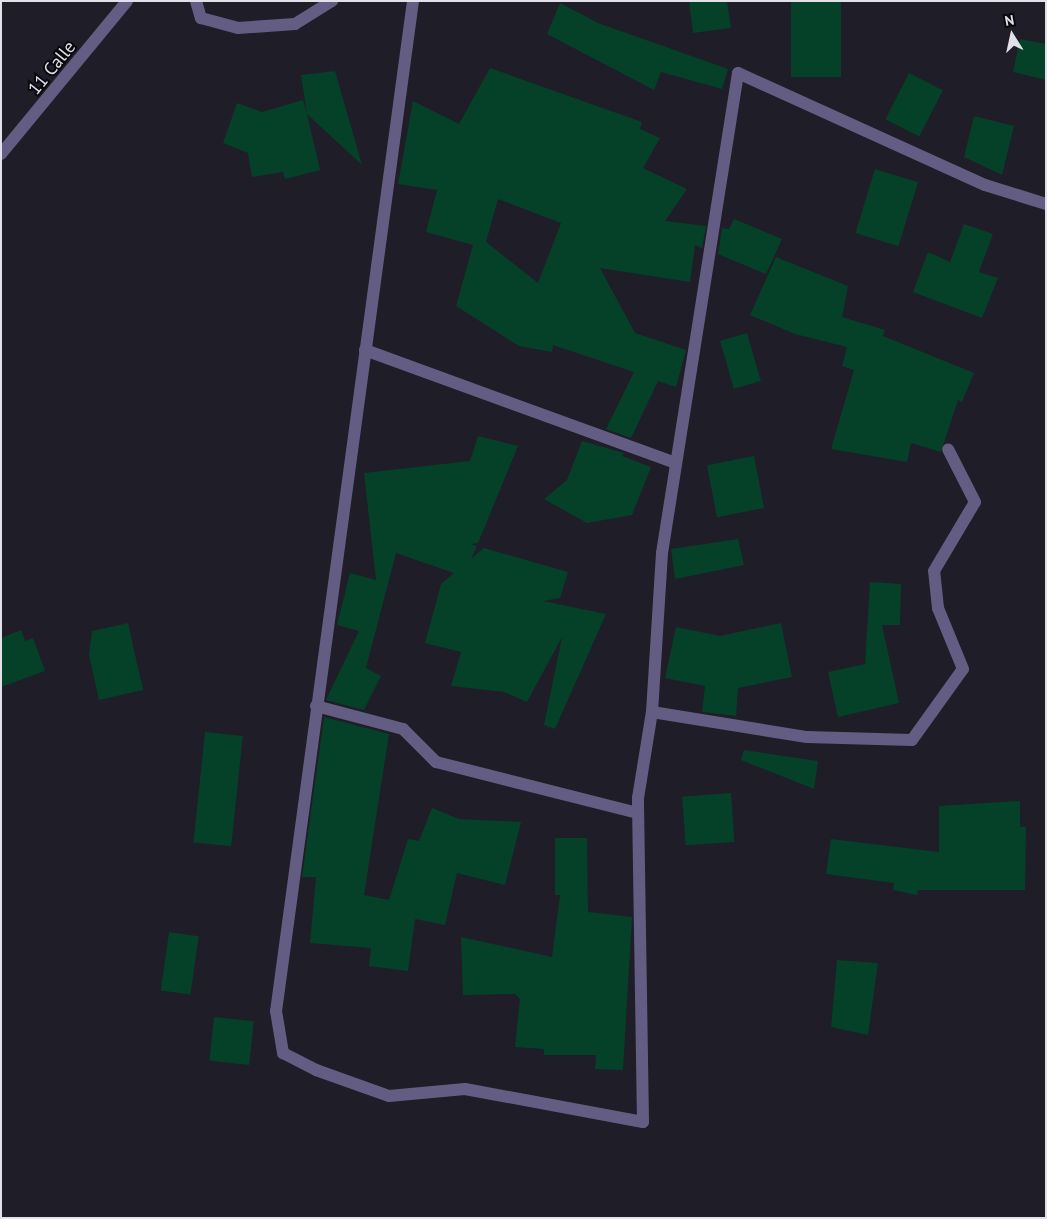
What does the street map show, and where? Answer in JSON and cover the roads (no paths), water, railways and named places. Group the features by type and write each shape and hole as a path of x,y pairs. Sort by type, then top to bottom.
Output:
{"street":[{"name":"11 Calle","path":"1,154 127,1"},
{"path":"196,1 201,18 238,28 295,24 332,1"},
{"path":"413,1 276,1011 283,1053 316,1070 388,1096 465,1089 643,1122 638,813 652,712 662,553 738,73 985,185 1046,204"},
{"path":"365,350 676,463"},
{"path":"652,712 798,736 912,740 963,669 938,608 934,571 975,502 948,449"},
{"path":"316,706 403,729 436,762 638,813"}]}
